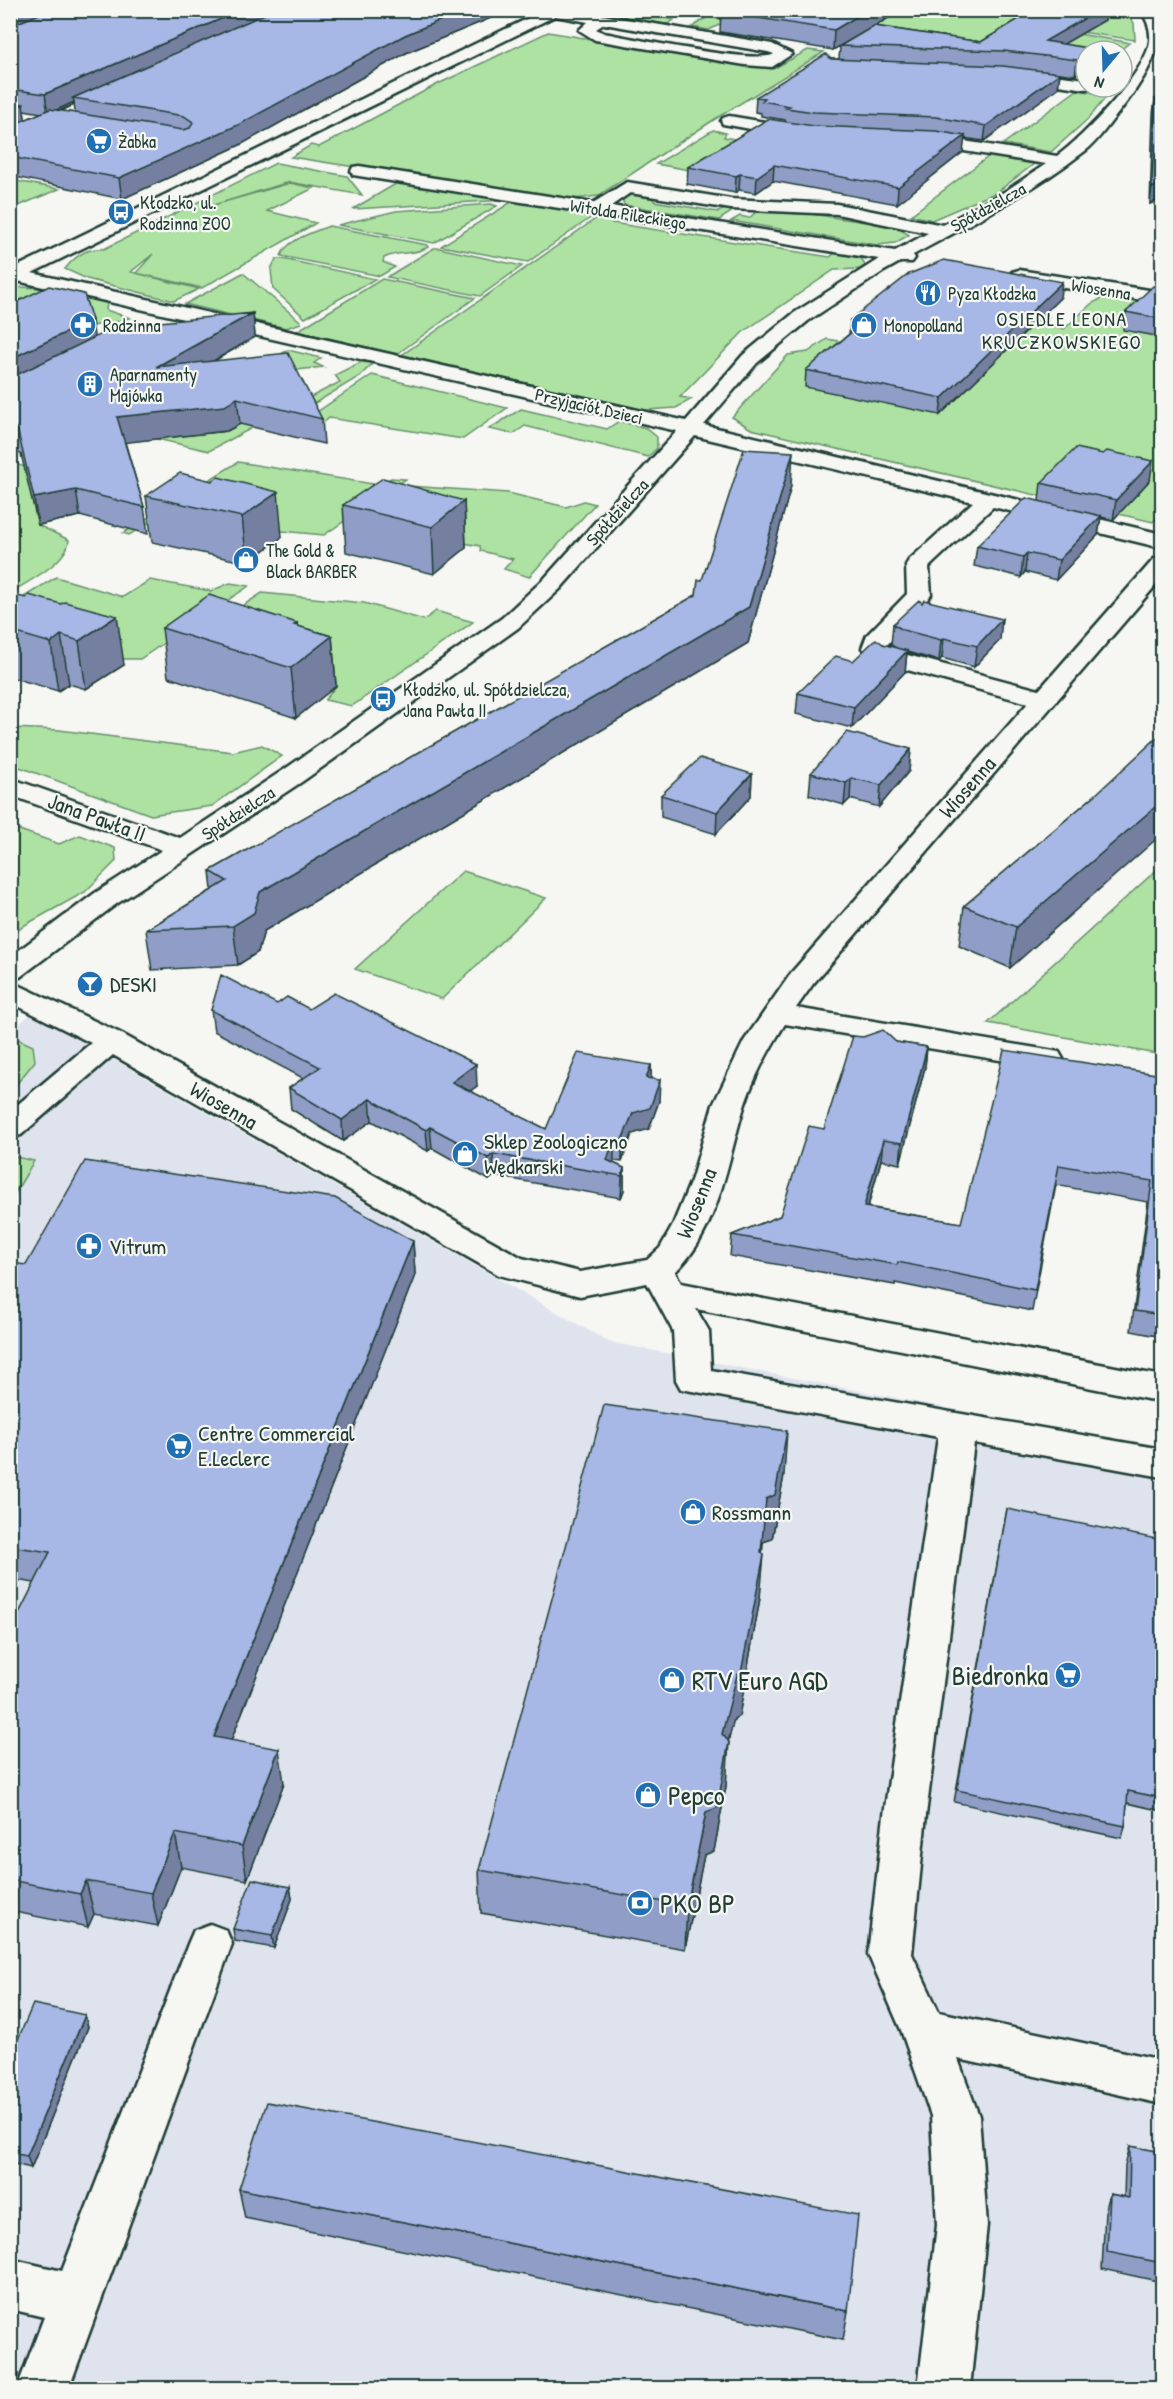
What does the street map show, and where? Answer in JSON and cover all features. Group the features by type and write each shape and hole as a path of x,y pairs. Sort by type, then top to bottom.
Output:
{"street":[{"path":"13,276 556,11 603,20 772,48 785,54 772,62 745,61 600,38 586,30 603,20 628,10"},
{"name":"Spółdzielcza","path":"1134,86 1148,69 1156,42 1157,29 1153,16 1147,10"},
{"path":"664,30 680,21 678,17"},
{"path":"1002,73 1074,82"},
{"path":"10,141 49,121 134,84"},
{"name":"Spółdzielcza","path":"10,970 105,899 294,776 485,643 552,584 750,359 801,317 898,256 1010,196 1082,146 1123,99"},
{"path":"20,116 83,126"},
{"path":"729,121 813,135"},
{"path":"902,138 952,143 1060,161"},
{"name":"Witolda Pileckiego","path":"359,171 898,256"},
{"path":"597,208 627,187 731,204 837,209 945,231"},
{"path":"898,256 926,261"},
{"name":"Wiosenna","path":"996,272 1162,298"},
{"name":"Przyjaciół Dzieci","path":"13,276 689,428 1162,541"},
{"path":"147,328 178,312"},
{"path":"989,499 917,565 919,595 876,640 874,648 891,658 1043,699"},
{"name":"Wiosenna","path":"10,990 111,1041 511,1267 580,1284 663,1281 673,1255 689,1227 708,1178 729,1105 759,1041 802,978 1162,564"},
{"name":"Jana Pawła II","path":"10,786 183,848"},
{"path":"777,1014 1081,1064"},
{"path":"10,1128 111,1041"},
{"path":"663,1281 1162,1389"},
{"path":"663,1281 691,1331 694,1380 1162,1463"},
{"path":"944,2388 962,2225 955,2116 924,2031 890,1954 907,1804 958,1427"},
{"path":"43,2388 210,1944"},
{"path":"924,2031 1162,2082"},
{"path":"10,2284 76,2299"}],"shaded area":[{"path":"32,1013 609,1342 1162,1450 1162,2388 55,2388 11,2382 11,1031"}],"green space":[{"path":"718,10 1033,11 956,59 858,39 723,23 709,30 692,27"},
{"path":"1045,11 1125,11 1134,23 1135,40 1134,39 1025,24"},
{"path":"632,13 653,14 674,20 663,25 648,25 622,17"},
{"path":"1024,25 1108,39 1074,39 1074,61"},
{"path":"548,32 773,69 808,50 824,52 715,119 598,196 567,200 291,157 311,145 319,147 436,85"},
{"path":"1074,92 1074,99 1105,99 1088,119 1051,152 1003,144"},
{"path":"713,130 726,133 724,137 767,146 829,143 768,184 656,164"},
{"path":"993,153 1026,159 1034,164 997,192 932,220 911,215"},
{"path":"276,163 347,176 362,195 289,182 207,207 290,183 314,188 267,211 316,223 202,288 136,273 153,254 131,272 199,289 174,301 87,279 65,269 82,253 93,249 104,249"},
{"path":"11,180 59,189 11,209"},
{"path":"399,182 507,200 353,209"},
{"path":"636,193 652,195 654,201 718,212 730,207 736,209 719,220 624,205 622,198"},
{"path":"513,201 596,214 528,262 441,246"},
{"path":"491,204 497,206 434,243 338,225 396,211"},
{"path":"756,212 811,214 865,222 872,218 905,226 901,230 909,235 895,243 878,245 731,221 740,216 749,218"},
{"path":"601,215 617,217 612,223 830,257 836,252 862,259 865,266 860,269 834,270 743,332 680,397 692,399 676,408 646,410 402,355"},
{"path":"329,226 428,247 384,258 383,262 395,267 380,276 281,256 288,245 294,241"},
{"path":"434,248 522,266 480,296 387,277"},
{"path":"276,259 375,279 305,318 273,289 271,269"},
{"path":"243,273 301,323 286,328 185,304"},
{"path":"382,279 475,298 397,354 297,331"},
{"path":"11,288 47,289 107,303 106,310 130,318 112,323 11,337"},
{"path":"1106,296 1162,305 1162,513 1153,522 751,429 732,417 788,355 808,352 827,339 878,348 1011,310 1049,317 1042,324 1064,329 1091,304"},
{"path":"288,350 321,358 314,363 323,367 242,376"},
{"path":"361,362 373,363 360,376 287,420 269,419 209,451 105,427 169,437 227,431 256,414 278,414 340,382 335,375"},
{"path":"372,375 507,408 463,439 329,418 322,424 305,420"},
{"path":"521,409 607,429 619,421 646,428 657,437 657,448 648,457 525,426 513,434 489,429"},
{"path":"238,462 379,485 391,478 406,479 324,535 155,519 129,535 123,533"},
{"path":"11,463 26,467 38,525 69,540 67,548 55,563 13,591 10,591 10,478 14,476 11,474"},
{"path":"409,486 508,493 566,507 584,501 595,504 529,577 504,569 513,559 481,551 480,546 453,541"},
{"path":"56,577 123,597 150,580 211,591 230,583 249,586 140,659 124,659 11,638 11,605"},
{"path":"262,593 364,603 424,620 436,611 473,622 352,706 325,700 336,686 178,648"},
{"path":"11,728 59,730 233,752 262,745 282,756 212,806 151,815 11,764"},
{"path":"11,827 59,844 80,835 115,848 116,861 85,892 25,925 11,936"},
{"path":"1162,865 1162,1055 988,1023"},
{"path":"463,871 546,898 442,999 355,969"},
{"path":"15,1038 33,1046 35,1061 11,1091 11,1039"},
{"path":"10,1157 34,1161 11,1200"}],"building":[{"path":"49,10 242,10 45,94 10,89 10,26"},
{"path":"274,10 465,10 405,35 238,125 119,178 10,157 10,126 50,109 183,130 190,128 193,122 184,116 73,98"},
{"path":"724,10 868,10 834,30 721,12"},
{"path":"1034,10 1099,10 1045,41 1074,46 1074,60 1004,51 840,46 874,26 981,42"},
{"path":"826,54 831,59 1003,66 1060,73 986,126 936,117 814,112 786,108 790,106 762,101 765,98 756,97"},
{"path":"1155,99 1162,99 1162,183 1152,188"},
{"path":"10,102 23,104 10,110"},
{"path":"768,119 814,126 936,131 965,136 898,187 774,165 757,177 740,174 736,176 688,167"},
{"path":"944,260 1062,282 942,398 806,370 863,323 850,320 909,274"},
{"path":"49,286 84,294 92,320 10,359 10,305"},
{"path":"1153,286 1162,287 1162,319 1126,312"},
{"path":"253,313 156,367 288,353 322,419 237,398 225,406 117,417 144,507 76,490 34,498 17,428 10,426 10,378 118,326"},
{"path":"1076,448 1103,454 1107,451 1153,461 1116,500 1041,483"},
{"path":"744,449 793,452 749,607 260,892 254,913 233,926 146,930 227,881 210,871 696,595 698,580 702,580"},
{"path":"180,473 212,481 218,477 278,492 242,517 146,496"},
{"path":"383,478 464,501 432,527 343,505"},
{"path":"1026,498 1101,516 1059,560 1027,553 1023,557 977,546"},
{"path":"10,594 26,598 29,595 61,604 65,602 117,616 79,641 61,635 51,643 10,631"},
{"path":"209,595 332,636 291,668 162,628"},
{"path":"919,600 922,603 924,600 1002,619 977,646 944,638 941,640 903,630 893,624"},
{"path":"876,639 883,644 907,651 854,707 798,693 836,656 853,661"},
{"path":"847,732 911,749 881,785 851,778 846,783 811,773"},
{"path":"1162,733 1162,801 1016,927 964,906 1094,796"},
{"path":"700,758 752,774 717,812 661,795"},
{"path":"221,975 277,1004 287,997 309,1009 334,993 476,1064 452,1082 546,1129 578,1053 651,1065 646,1078 660,1080 650,1108 633,1113 622,1140 614,1139 607,1160 624,1168 622,1176 493,1154 488,1158 430,1127 426,1130 370,1099 342,1120 289,1088 320,1067 211,1010"},
{"path":"883,1030 896,1042 927,1047 902,1143 883,1140 864,1207 961,1223 1004,1050 1162,1075 1162,1315 1135,1311 1152,1181 1059,1165 1035,1290 898,1262 897,1265 732,1235 780,1216 809,1126 824,1129 853,1036 863,1037"},
{"name":"Centre Commercial E.Leclerc","path":"85,1161 335,1198 413,1241 214,1737 279,1749 242,1846 175,1833 151,1893 86,1881 80,1894 10,1880 10,1631 50,1552 10,1546 10,1266 12,1263 26,1265"},
{"path":"604,1405 787,1431 775,1495 766,1499 761,1552 764,1555 741,1673 737,1675 722,1734 729,1742 717,1808 706,1812 687,1906 479,1870"},
{"name":"Biedronka","path":"1007,1509 1162,1540 1162,1652 1157,1702 1162,1703 1162,1798 1128,1791 1125,1826 957,1790"},
{"path":"252,1879 290,1887 272,1936 233,1929"},
{"path":"33,2004 85,2015 27,2156 10,2153 10,2058"},
{"path":"267,2102 858,2215 848,2311 239,2189"},
{"path":"1130,2146 1162,2152 1162,2263 1107,2252 1110,2194 1129,2198"}],"place":[{"name":"Żabka","path":"99,141"},
{"name":"Kłodzko, ul. Rodzinna ZOO","path":"121,212"},
{"name":"Pyza Kłodzka","path":"928,293"},
{"name":"Rodzinna","path":"83,325"},
{"name":"Monopolland","path":"864,325"},
{"name":"Aparnamenty Majówka","path":"90,384"},
{"name":"The Gold & Black BARBER","path":"246,560"},
{"name":"Kłodzko, ul. Spółdzielcza, Jana Pawła II","path":"383,699"},
{"name":"DESKI","path":"90,984"},
{"name":"Sklep Zoologiczno Wędkarski","path":"465,1154"},
{"name":"Vitrum","path":"89,1246"},
{"name":"Centre Commercial E.Leclerc","path":"179,1446"},
{"name":"Rossmann","path":"693,1512"},
{"name":"Biedronka","path":"1068,1675"},
{"name":"RTV Euro AGD","path":"672,1680"},
{"name":"Pepco","path":"648,1795"},
{"name":"PKO BP","path":"640,1903"}],"district":[{"name":"OSIEDLE LEONA KRUCZKOWSKIEGO","path":"1062,330"}]}
